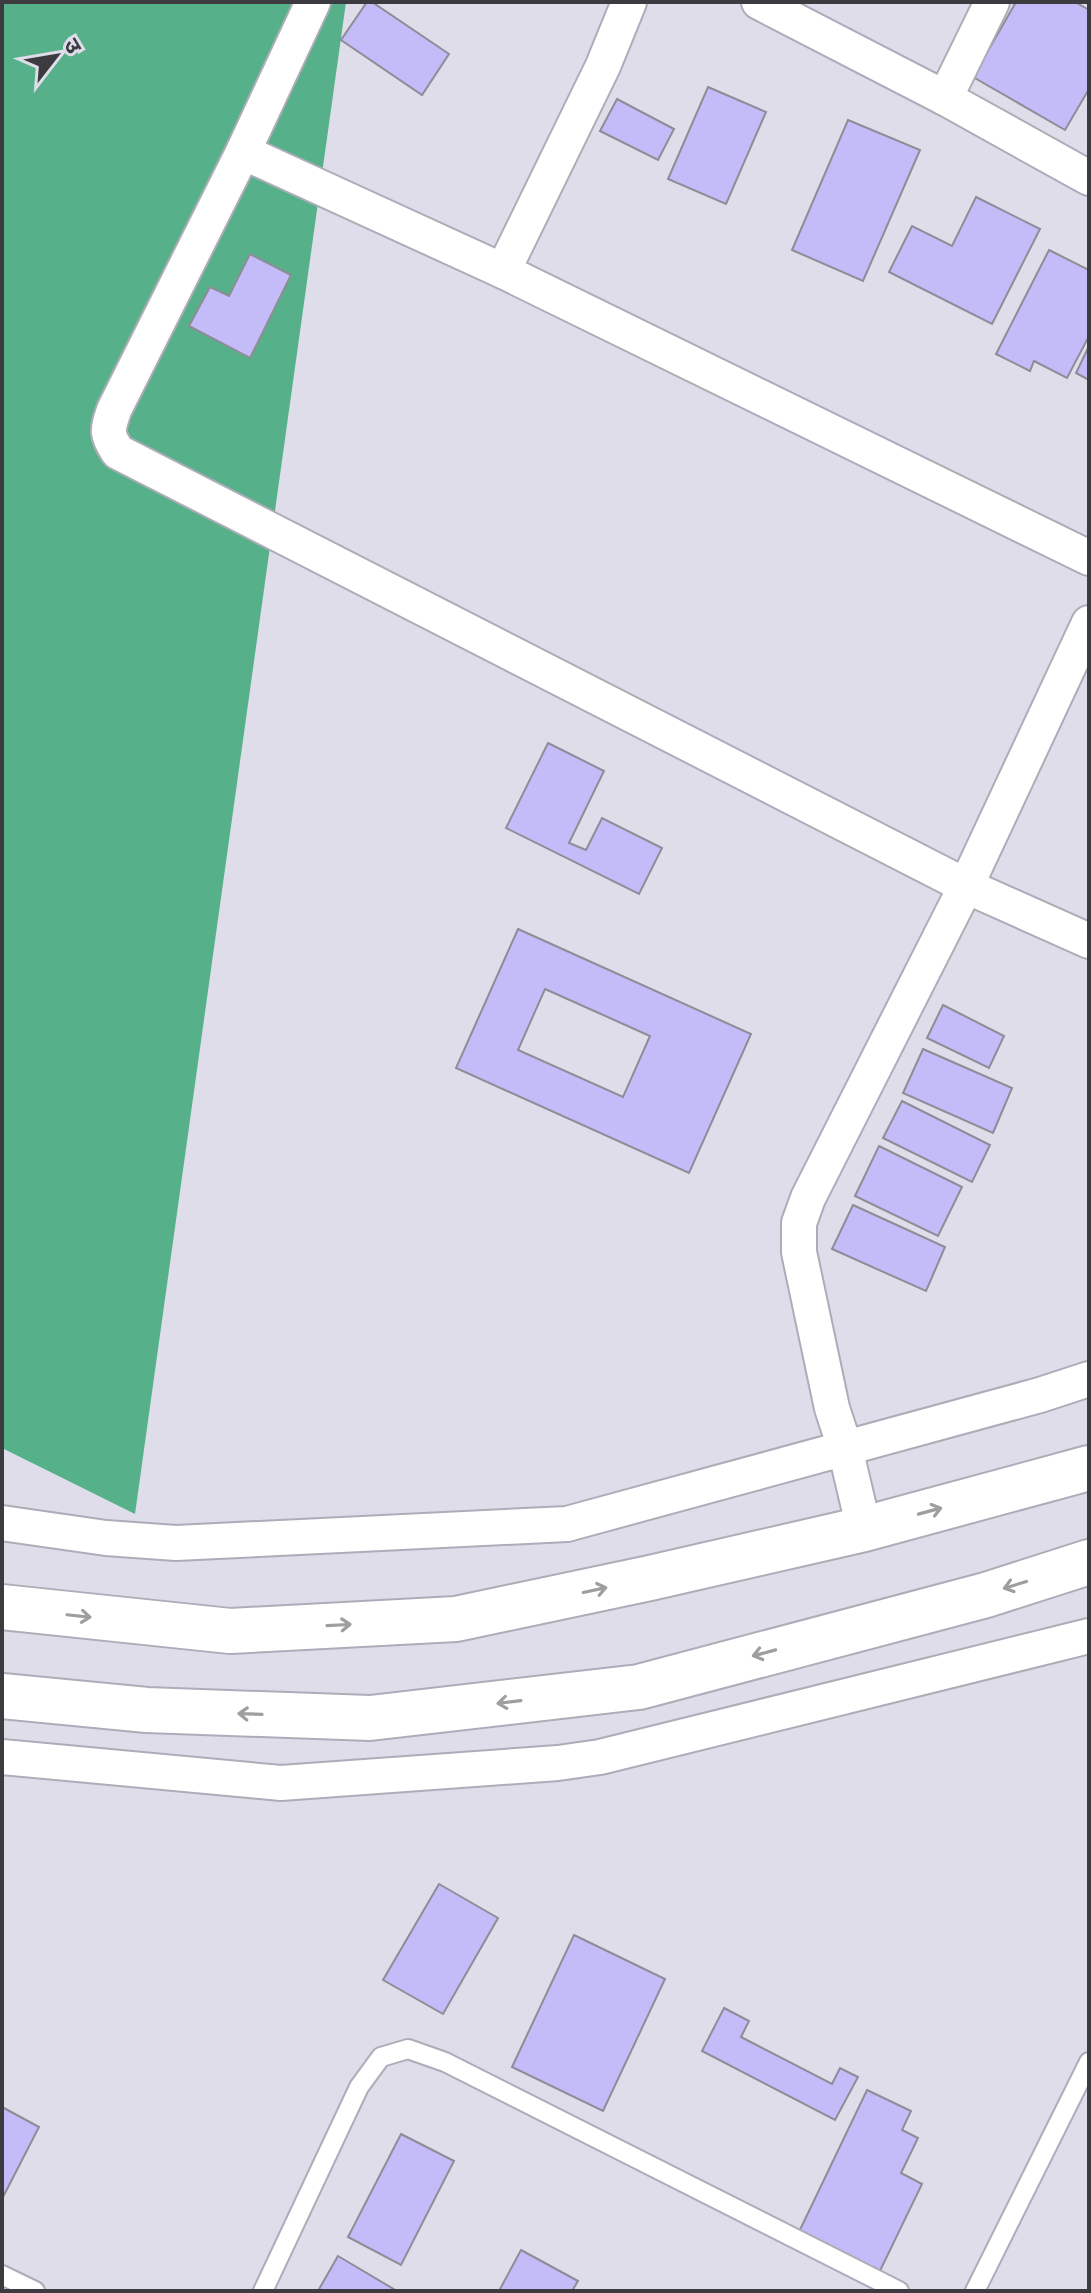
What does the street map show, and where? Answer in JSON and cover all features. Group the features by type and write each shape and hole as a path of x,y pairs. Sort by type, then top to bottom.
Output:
{"street":[{"path":"313,2 243,152 114,410 107,429 118,452 966,886 1089,941"},
{"path":"503,271 603,66 629,2"},
{"path":"759,2 945,98 1089,178"},
{"path":"945,98 992,2"},
{"path":"243,152 503,271 1089,558"},
{"path":"864,1529 832,1408 799,1252 799,1223 815,1184 966,886 1089,623"},
{"path":"2,1523 106,1538 176,1543 567,1524 1089,1379"},
{"path":"2,1607 230,1631 456,1619 864,1529 1089,1468"},
{"path":"2,1696 147,1710 370,1718 639,1687 986,1595 1089,1562"},
{"path":"2,1757 281,1783 558,1763 615,1753 1089,1636"}],"lane":[{"path":"263,2291 359,2087 381,2057 408,2049 445,2062 899,2291"},
{"path":"975,2291 1089,2062"},
{"path":"2,2275 35,2291"}],"green space":[{"path":"2,2 346,2 135,1514 2,1448"}],"building":[{"path":"367,2 372,2 449,54 422,95 341,40"},
{"path":"1016,2 1075,2 1089,10 1089,89 1065,130 973,77"},
{"path":"708,87 766,112 726,204 668,179"},
{"path":"617,99 674,129 658,160 600,131"},
{"path":"848,120 920,150 863,281 792,250"},
{"path":"976,197 1040,229 992,324 889,272 912,226 952,246"},
{"path":"1049,250 1089,270 1089,336 1067,378 1034,361 1030,371 996,354"},
{"path":"250,254 291,275 250,358 189,326 210,287 229,296"},
{"path":"1089,346 1089,380 1076,373"},
{"path":"548,743 604,771 569,843 586,850 602,818 662,848 639,894 506,828"},
{"path":"518,929 751,1034 689,1173 456,1068","holes":["545,989 650,1036 623,1097 518,1050"]},
{"path":"943,1005 1004,1036 989,1068 927,1038"},
{"path":"923,1049 1012,1088 993,1133 903,1093"},
{"path":"902,1101 990,1145 972,1182 883,1138"},
{"path":"879,1146 962,1187 938,1236 855,1196"},
{"path":"853,1205 945,1247 926,1291 832,1249"},
{"path":"439,1884 498,1918 443,2014 383,1980"},
{"path":"574,1935 665,1979 603,2111 512,2067"},
{"path":"724,2008 749,2021 741,2037 832,2084 840,2068 858,2077 835,2120 702,2051"},
{"path":"867,2090 911,2111 902,2130 918,2138 901,2173 922,2184 878,2275 797,2236"},
{"path":"2,2107 39,2127 2,2199"},
{"path":"401,2134 454,2161 401,2265 348,2237"},
{"path":"521,2250 578,2281 572,2291 499,2291"},
{"path":"338,2256 397,2291 318,2291"}]}
